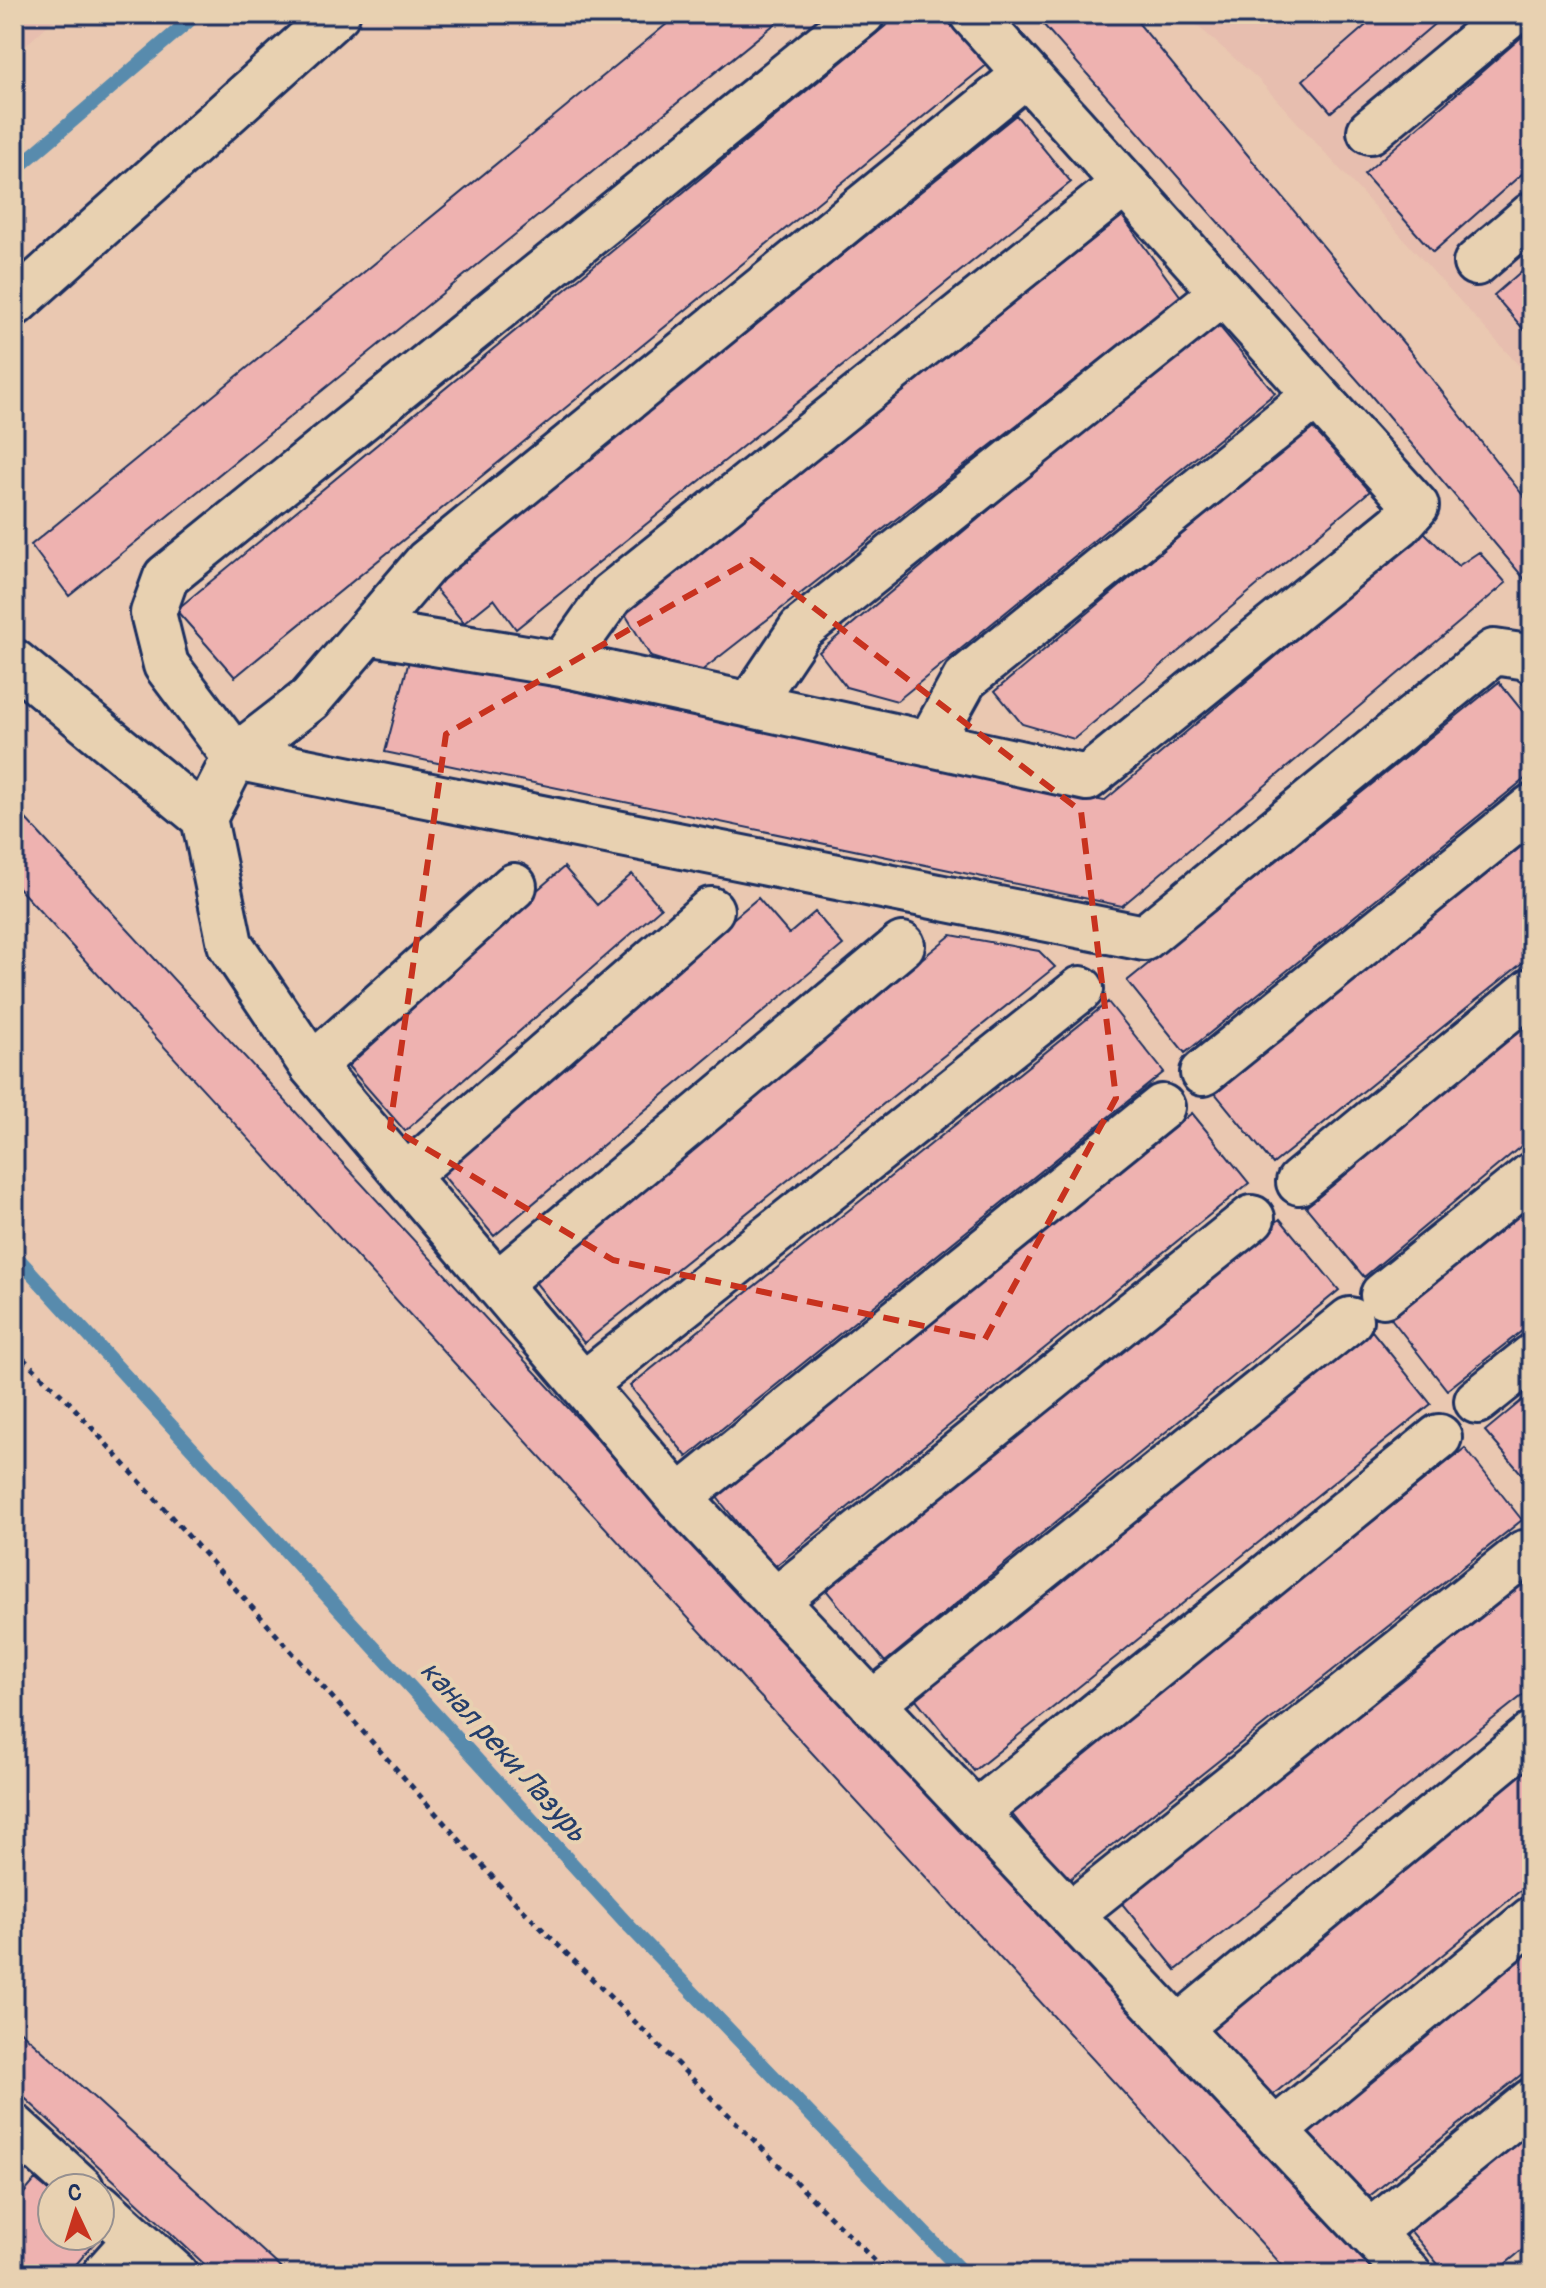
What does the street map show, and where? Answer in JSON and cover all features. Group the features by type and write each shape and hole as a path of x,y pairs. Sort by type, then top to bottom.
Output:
{"street":[{"path":"14,304 337,14"},
{"path":"862,14 166,577 153,613 166,665 235,757 1144,938 1494,652 1528,657 1532,661"},
{"path":"367,632 562,664 1087,778 1399,525 1416,506 972,14"},
{"path":"1370,131 1511,14"},
{"path":"1025,75 427,562 310,699 235,757 204,818 230,944 312,1066 679,1498 1409,2274"},
{"path":"562,664 611,595 1124,184"},
{"path":"1476,263 1532,215"},
{"path":"750,705 801,629 1222,293"},
{"path":"929,744 965,679 1316,395"},
{"path":"14,662 204,818"},
{"path":"1203,1073 1532,807"},
{"path":"312,1066 514,886"},
{"path":"406,1176 711,910"},
{"path":"497,1284 902,945"},
{"path":"583,1385 1081,989"},
{"path":"1299,1182 1532,990"},
{"path":"679,1498 1162,1107"},
{"path":"872,1704 1532,1175"},
{"path":"775,1601 1252,1218"},
{"path":"1477,1401 1532,1357"},
{"path":"976,1813 1439,1437"},
{"path":"1071,1914 1524,1553"},
{"path":"1178,2028 1532,1735"},
{"path":"1275,2131 1532,1919"},
{"path":"1370,2233 1532,2101"},
{"path":"20,2146 58,2172"},
{"path":"116,2221 175,2274"},
{"path":"105,2274 136,2239"}],"path":[{"path":"14,1350 68,1401 513,1900 888,2274"}],"highlighted area":[{"path":"751,560 1081,811 1116,1098 985,1339 613,1260 390,1127 446,734"}],"shaded area":[{"path":"14,14 60,14 14,56"},
{"path":"1184,14 1532,14 1532,380 1257,78"}],"building":[{"path":"679,14 787,14 69,596 31,545"},
{"path":"900,14 937,14 956,20 989,63 235,677 176,610"},
{"path":"1034,14 1131,14 1410,351 1532,507 1532,588 1369,393"},
{"path":"1366,14 1446,14 1331,112 1303,80 1372,20"},
{"path":"1532,28 1532,165 1433,252 1364,174"},
{"path":"1016,115 1071,182 516,629 494,599 464,623 432,585"},
{"path":"1122,216 1181,297 700,672 651,657 625,614"},
{"path":"1532,262 1532,339 1494,295"},
{"path":"1215,321 1275,393 897,701 846,687 819,652"},
{"path":"1311,426 1370,491 1074,739 1022,724 995,691"},
{"path":"1424,532 1458,566 1479,552 1506,583 1122,906 385,752 410,657 1104,801"},
{"path":"1499,682 1532,723 1532,773 1185,1053 1127,981"},
{"path":"14,806 814,1675 1380,2274 1290,2274 14,883"},
{"path":"1532,836 1532,955 1273,1164 1214,1092"},
{"path":"564,867 597,905 632,874 661,908 405,1131 342,1059"},
{"path":"758,898 789,934 815,912 843,945 494,1236 436,1167"},
{"path":"951,935 1039,951 1055,967 584,1343 531,1277"},
{"path":"1108,1002 1164,1072 687,1457 630,1386"},
{"path":"1532,1019 1532,1137 1364,1277 1306,1207"},
{"path":"1192,1113 1249,1183 773,1568 716,1496"},
{"path":"1532,1199 1532,1323 1447,1390 1386,1312"},
{"path":"1280,1219 1339,1290 885,1662 826,1590"},
{"path":"1372,1331 1431,1404 974,1771 915,1698"},
{"path":"1532,1392 1532,1486 1485,1431"},
{"path":"1465,1448 1522,1520 1066,1882 1009,1810"},
{"path":"1532,1573 1532,1688 1176,1970 1119,1900"},
{"path":"1532,1764 1532,1881 1269,2098 1211,2029"},
{"path":"1532,1948 1532,2066 1362,2202 1305,2131"},
{"path":"14,2025 288,2274 215,2274 116,2182 116,2172 105,2172 14,2088"},
{"path":"1532,2129 1532,2242 1493,2274 1446,2274 1409,2229"},
{"path":"36,2181 36,2252 87,2252 68,2274 14,2274 14,2205"}],"waterway":[{"name":"канал реки Лазурь","path":"14,171 197,14"},
{"name":"канал реки Лазурь","path":"14,1254 630,1927 964,2274"}]}
